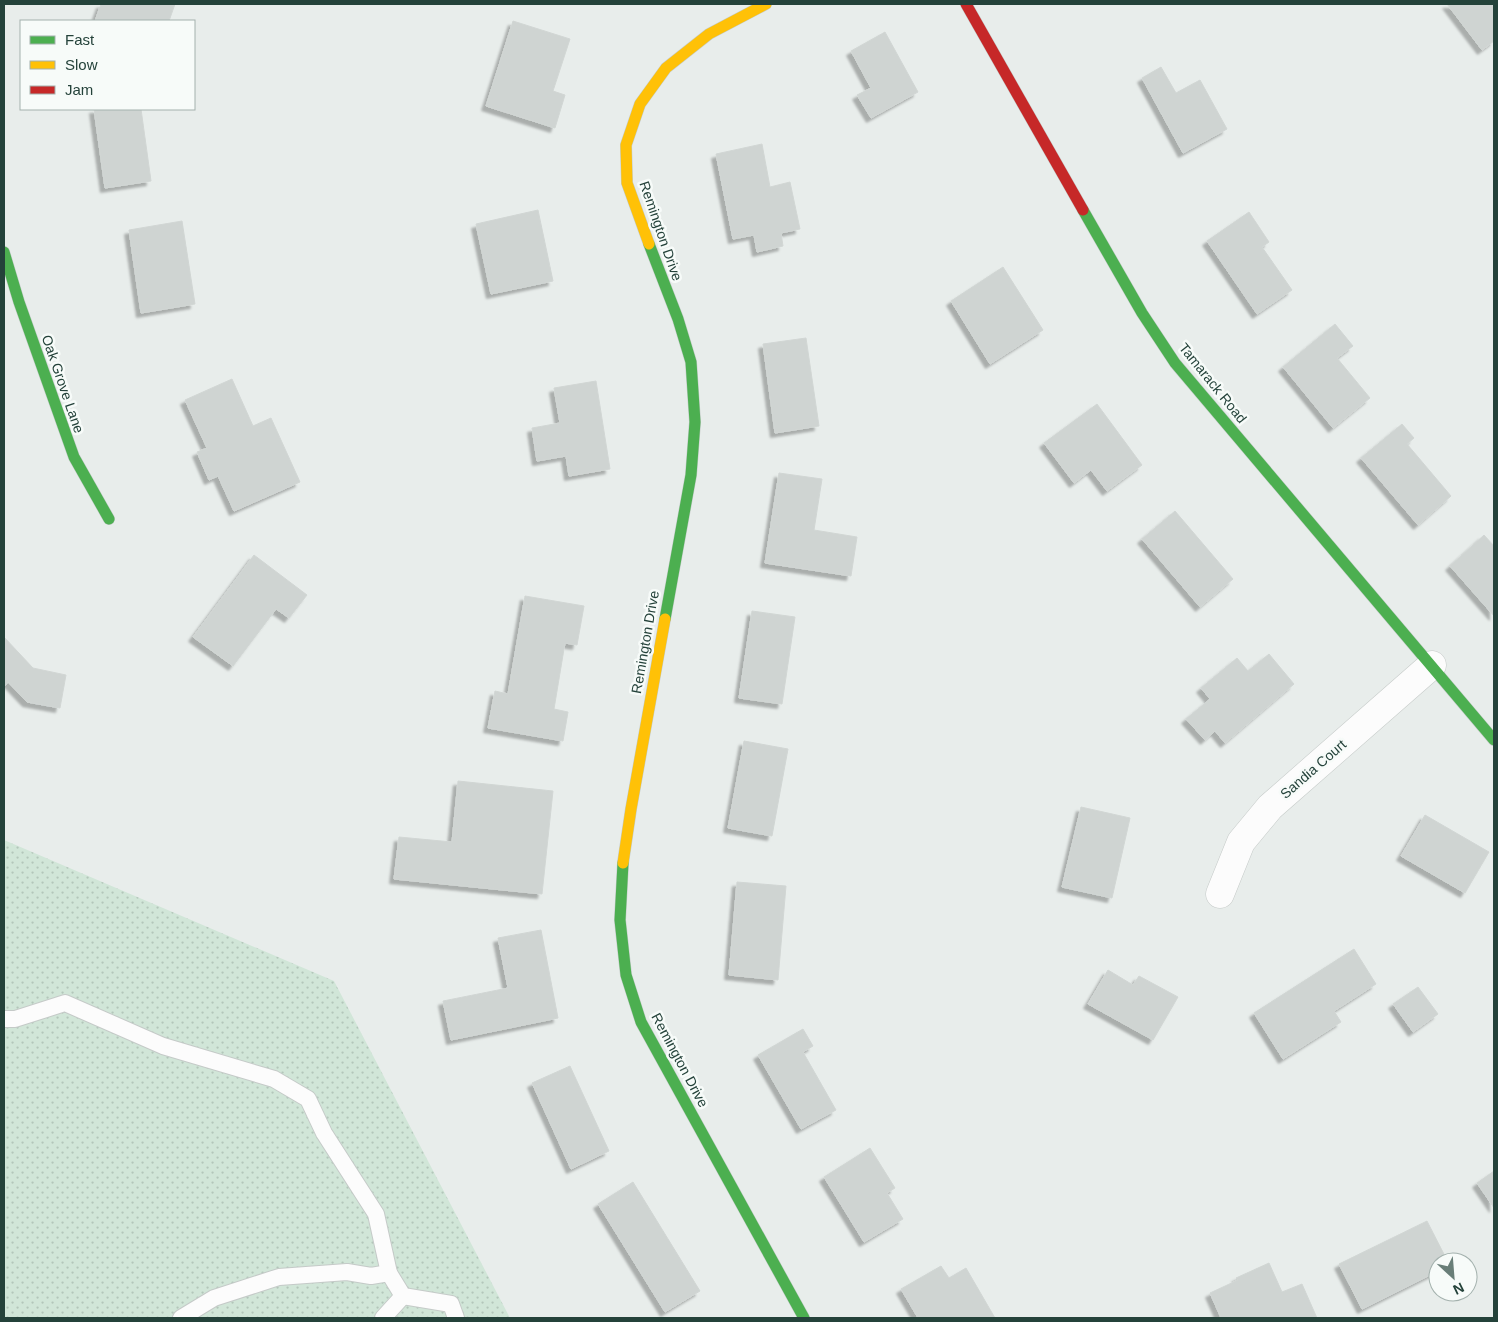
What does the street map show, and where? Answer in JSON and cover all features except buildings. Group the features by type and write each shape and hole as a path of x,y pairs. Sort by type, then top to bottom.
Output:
{"street":[{"name":"Remington Drive","path":"766,4 709,34 666,68 640,104 626,145 627,183 661,278 678,319 691,362 695,422 691,474 623,862 620,920 626,975 641,1022 804,1318"},
{"name":"Tamarack Road","path":"966,4 1142,313 1175,364 1494,740"},
{"name":"Oak Grove Lane","path":"4,252 19,302 74,457 109,519"},
{"name":"Sandia Court","path":"1220,894 1241,842 1270,807 1432,665"}],"lane":[{"path":"4,1019 16,1020 65,1003 163,1046 274,1079 308,1099 324,1133 376,1214 389,1273 402,1296"},
{"path":"180,1318 214,1298 278,1277 347,1272 371,1276 389,1273"},
{"path":"383,1318 402,1296"},
{"path":"402,1296 451,1304 456,1318"}],"green space":[{"path":"4,840 334,981 510,1318 4,1318"}],"traffic: fast":[{"path":"1083,210 1142,313 1175,363 1494,740"},
{"path":"649,244 678,319 691,362 695,422 691,475 665,619"},
{"path":"4,252 19,302 74,457 109,519"},
{"path":"623,863 620,920 626,975 641,1022 804,1318"}],"traffic: slow":[{"path":"649,244 627,183 626,145 640,104 666,68 709,34 766,4"},
{"path":"623,863 665,619"}],"traffic: jam":[{"path":"966,4 1083,210"}]}
